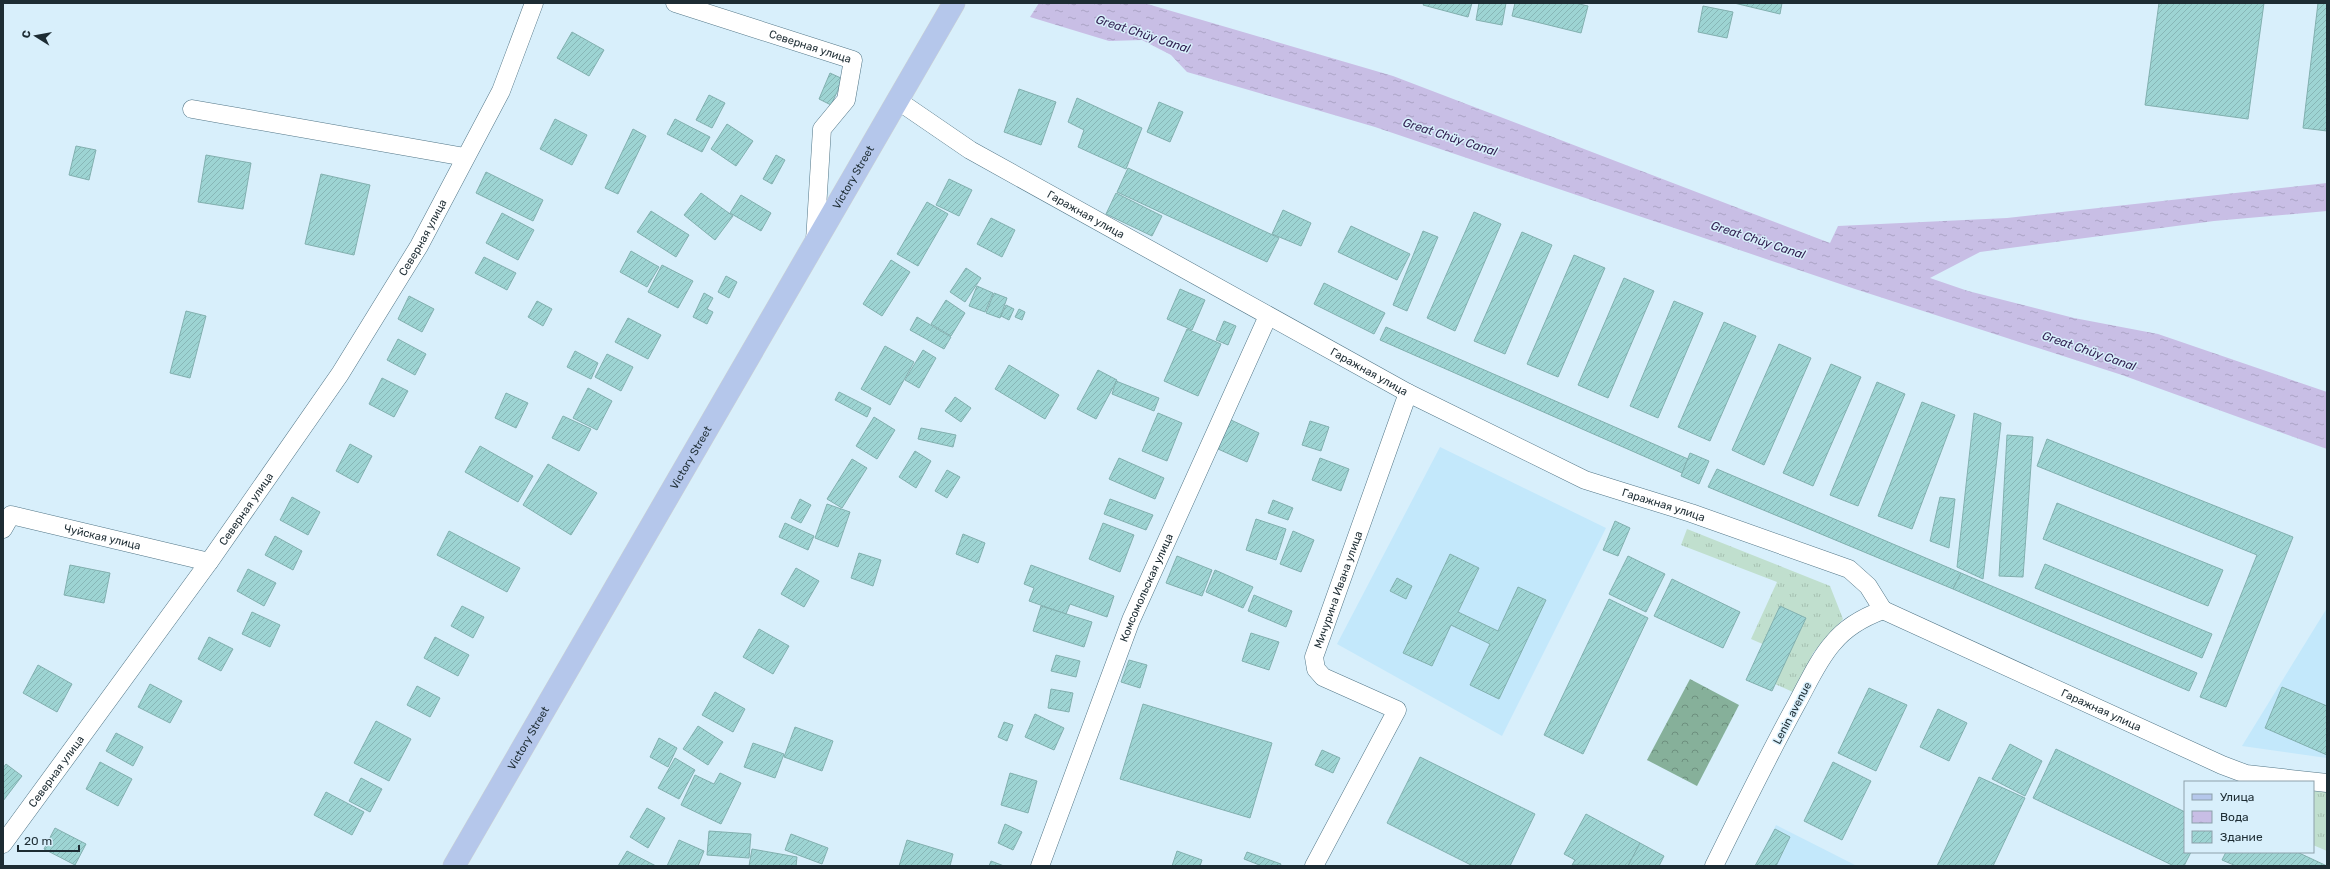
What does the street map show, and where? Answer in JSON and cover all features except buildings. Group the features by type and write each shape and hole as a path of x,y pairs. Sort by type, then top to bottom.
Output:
{"main road":[{"name":"Victory Street","path":"454,866 954,3"}],"street":[{"name":"Северная улица","path":"3,844 209,562 340,374 419,246 500,91 534,3"},
{"name":"Северная улица","path":"675,3 853,60 846,100 822,129 815,244"},
{"name":"Гаражная улица","path":"897,100 970,150 1268,316 1408,393 1585,480 1691,513 1849,568 1868,586 1883,610 2222,765 2246,774 2309,781"},
{"path":"192,109 465,157"},
{"name":"Комсомольская улица","path":"1040,866 1131,620 1268,316"},
{"name":"Мичурина Ивана улица","path":"1314,866 1397,710 1323,677 1316,669 1314,657 1408,393"},
{"name":"Чуйская улица","path":"3,529 11,515 209,562"},
{"name":"Lenin avenue","path":"1714,866 1789,717 1822,657 1833,642 1848,628 1864,618 1883,610"},
{"name":"Гаражная улица","path":"2314,782 2327,783"}],"shaded area":[{"path":"1440,447 1606,528 1502,736 1337,644"},
{"path":"2327,608 2327,758 2242,746"},
{"path":"1776,825 1857,866 1755,866"}],"green space":[{"path":"1687,529 1830,586 1843,619 1813,653 1795,693 1762,678 1774,649 1751,639 1777,582 1681,545"},
{"path":"1690,679 1739,705 1697,786 1647,760"},
{"path":"2314,791 2327,792 2327,851 2314,845"}],"water":[{"name":"Great Chüy Canal","path":"1039,3 1144,3 1393,76 1830,243 1838,226 2007,218 2327,183 2327,211 2214,221 1980,252 1930,278 1968,291 2074,318 2158,334 2327,392 2327,449 2122,375 1855,289 1375,127 1187,72 1171,55 1142,40 1109,41 1030,17"}]}
